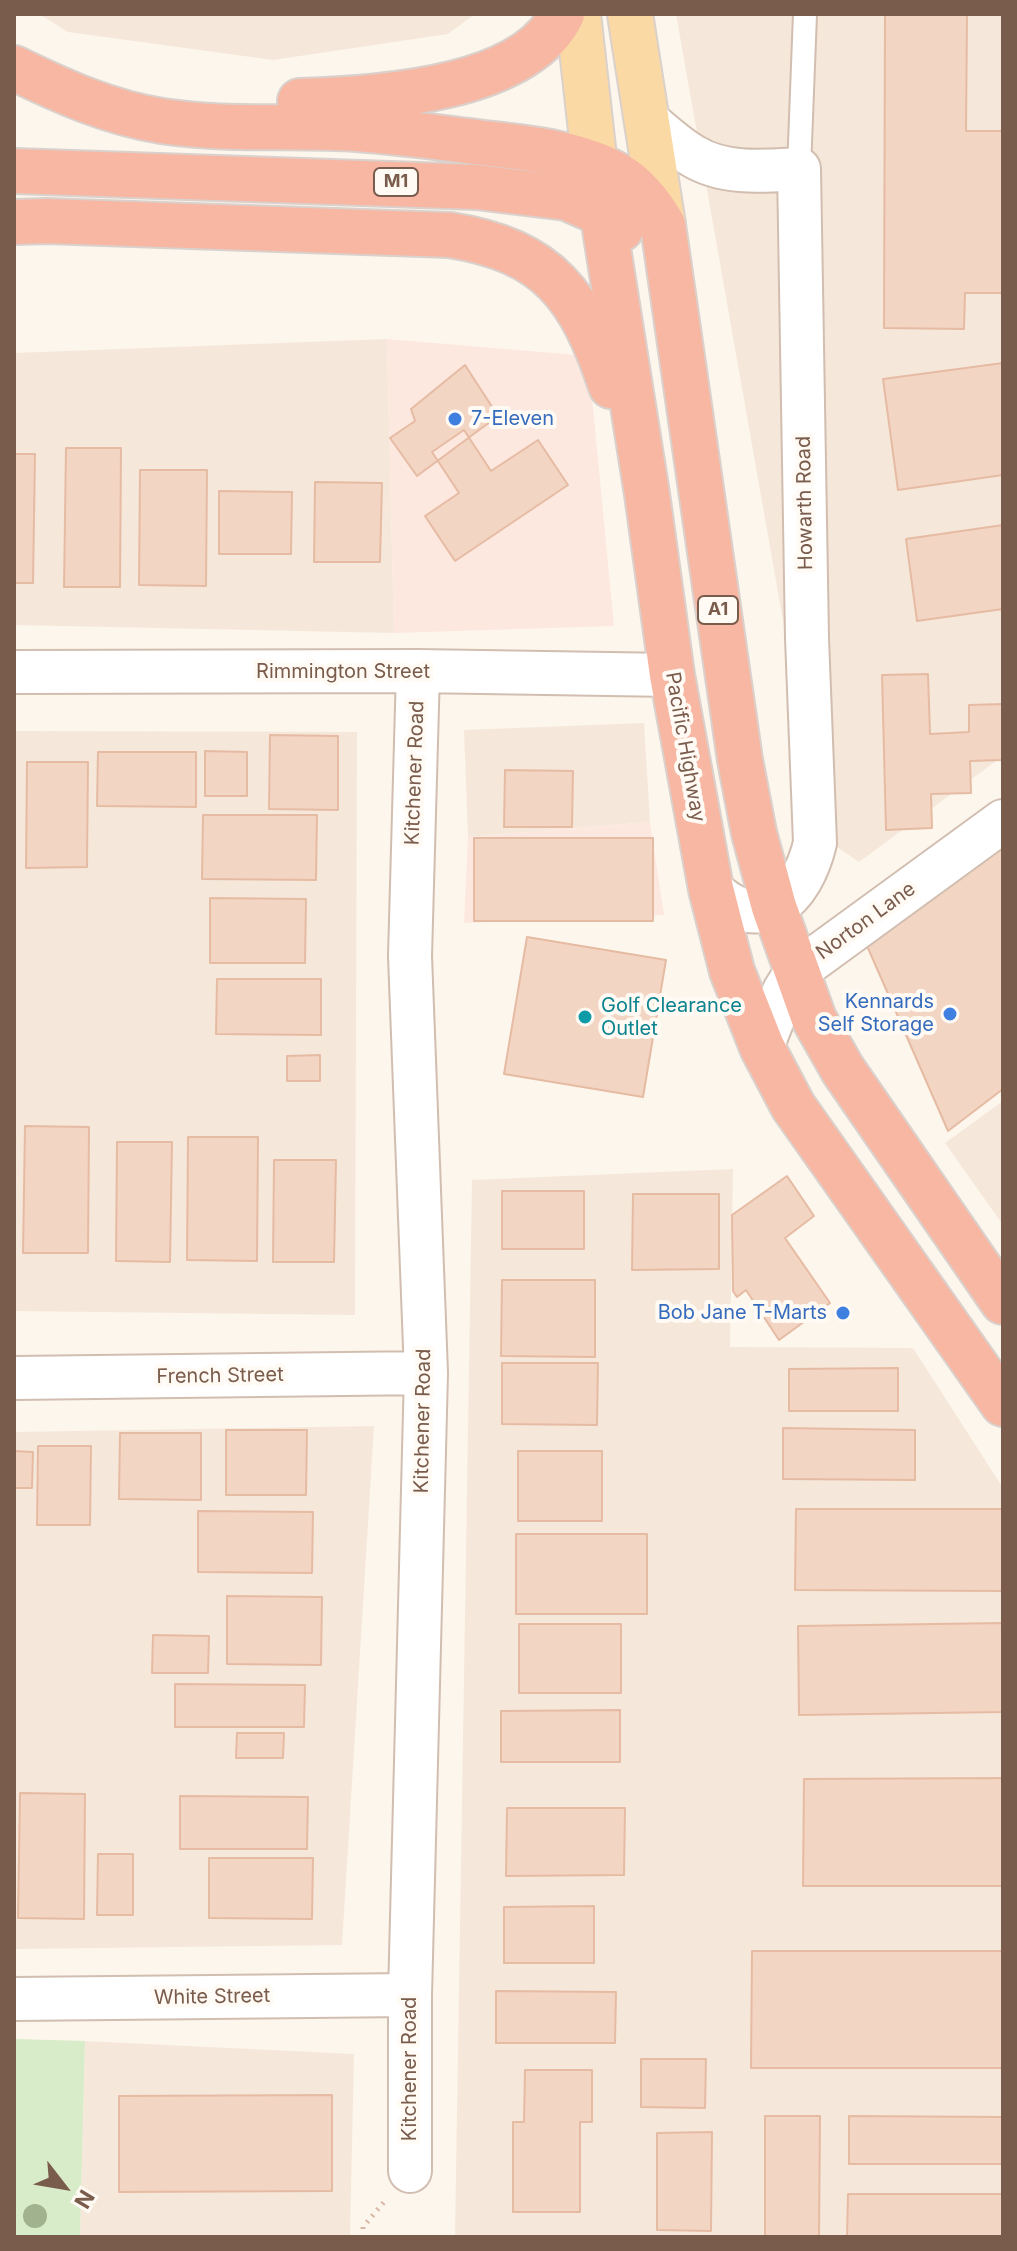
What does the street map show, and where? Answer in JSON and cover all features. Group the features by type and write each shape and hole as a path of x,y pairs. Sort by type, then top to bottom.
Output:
{"highway":[{"path":"14,67 95,92 140,99 276,102 389,97 496,69 543,42 562,14"},
{"path":"14,67 100,106 160,121 275,129 356,129 510,146 595,166 629,183 651,205 663,225 676,310"},
{"name":"Pacific Highway","path":"595,166 672,675 711,889 732,971 762,1047 802,1118 1003,1404"},
{"name":"M1","path":"14,171 449,184 567,198 603,214"},
{"name":"A1","path":"603,214 639,247 676,310 740,760 754,833 796,972 814,1019 843,1070 1003,1302"},
{"path":"14,222 450,235 498,246 546,274 564,290 582,314 595,338 647,494"}],"main road":[{"name":"Pacific Highway","path":"578,14 595,166"},
{"path":"630,14 663,225"}],"street":[{"path":"648,121 692,156 706,163 756,171 799,169"},
{"name":"Howarth Road","path":"774,907 792,895 807,873 815,843 807,638 799,169"},
{"name":"Rimmington Street","path":"14,672 418,671 672,675"},
{"name":"Kitchener Road","path":"410,2171 410,1995 426,1373 410,956 418,671"},
{"name":"Norton Lane","path":"762,1047 784,991 796,972 1003,821"},
{"path":"711,889 739,908 759,910 774,907"},
{"name":"French Street","path":"14,1378 426,1373"},
{"name":"White Street","path":"14,1999 410,1995"}],"lane":[{"name":"Howarth Road","path":"799,169 805,14"}],"shaded area":[{"path":"39,14 475,14 448,34 273,60 68,32"},
{"path":"676,14 1003,14 1003,756 859,862 821,836"},
{"path":"387,339 394,633 14,625 14,353"},
{"path":"387,339 588,356 614,626 394,633"},
{"path":"644,723 650,822 468,837 464,730"},
{"path":"14,731 357,732 355,1315 14,1311"},
{"path":"650,822 664,915 464,923 468,837"},
{"path":"1003,1101 1003,1225 945,1143"},
{"path":"733,1169 730,1347 913,1348 1003,1488 1003,2237 433,2237 455,2236 472,1180"},
{"path":"374,1426 342,1945 14,1949 14,1432"},
{"path":"85,2041 354,2054 350,2237 80,2237"}],"green space":[{"path":"14,2039 85,2041 80,2237 14,2237"}],"building":[{"path":"885,14 967,14 966,131 1003,131 1003,293 965,293 964,329 884,328"},
{"path":"1003,363 1003,475 898,490 883,379"},
{"name":"7-Eleven","path":"465,365 498,416 417,476 390,438 415,421 411,409"},
{"path":"464,430 491,471 538,440 568,485 455,561 425,516 459,493 432,452"},
{"path":"66,448 121,448 120,587 64,587"},
{"path":"14,454 35,454 33,583 14,583"},
{"path":"140,470 207,470 206,586 139,585"},
{"path":"315,482 382,483 380,562 314,562"},
{"path":"219,491 292,492 291,554 219,554"},
{"path":"1003,525 1003,609 917,621 906,539"},
{"path":"928,674 930,734 969,732 969,705 1003,704 1003,760 970,761 971,793 931,794 932,828 886,830 882,675"},
{"path":"270,735 338,736 338,810 269,809"},
{"path":"205,751 247,752 247,796 205,796"},
{"path":"98,752 196,752 196,807 97,806"},
{"path":"27,762 88,762 87,867 26,868"},
{"path":"505,770 573,771 572,827 504,827"},
{"path":"203,815 317,815 316,880 202,879"},
{"name":"Kennards Self Storage","path":"1003,834 1003,1089 948,1131 864,939"},
{"path":"474,838 653,838 653,921 474,921"},
{"path":"210,898 306,899 305,963 210,963"},
{"name":"Golf Clearance Outlet","path":"527,937 666,960 643,1097 504,1074"},
{"path":"217,979 321,979 321,1035 216,1034"},
{"path":"320,1055 320,1081 287,1081 287,1056"},
{"path":"25,1126 89,1127 88,1253 23,1253"},
{"path":"188,1137 258,1137 257,1261 187,1260"},
{"path":"117,1142 172,1142 170,1262 116,1261"},
{"path":"274,1160 336,1160 334,1262 273,1262"},
{"path":"787,1176 814,1216 785,1238 830,1303 779,1340 746,1290 737,1297 733,1291 732,1215"},
{"path":"502,1191 584,1191 584,1249 502,1249"},
{"path":"633,1194 719,1194 719,1269 632,1270"},
{"path":"502,1280 595,1280 595,1357 501,1356"},
{"path":"502,1363 598,1363 597,1425 502,1424"},
{"path":"898,1368 898,1411 789,1411 789,1369"},
{"path":"783,1428 915,1430 915,1480 783,1479"},
{"path":"226,1430 307,1430 306,1495 226,1495"},
{"path":"120,1433 201,1433 201,1500 119,1499"},
{"path":"38,1446 91,1446 90,1525 37,1525"},
{"path":"14,1451 33,1452 32,1488 14,1488"},
{"path":"518,1451 602,1451 602,1521 518,1521"},
{"path":"796,1509 1003,1509 1003,1591 795,1590"},
{"path":"198,1511 313,1512 312,1573 198,1572"},
{"path":"516,1534 647,1534 647,1614 516,1614"},
{"path":"227,1596 322,1597 321,1665 227,1664"},
{"path":"1003,1623 1003,1712 799,1715 798,1626"},
{"path":"519,1624 621,1624 621,1693 519,1693"},
{"path":"153,1635 209,1636 208,1673 152,1673"},
{"path":"175,1684 305,1685 304,1727 175,1727"},
{"path":"620,1710 620,1762 501,1762 501,1711"},
{"path":"237,1733 284,1733 283,1758 236,1758"},
{"path":"1003,1778 1003,1886 803,1886 804,1779"},
{"path":"20,1793 85,1794 84,1919 18,1918"},
{"path":"180,1796 308,1797 307,1849 180,1849"},
{"path":"507,1808 625,1808 624,1875 506,1876"},
{"path":"98,1854 133,1854 133,1915 97,1915"},
{"path":"209,1858 313,1858 312,1919 209,1918"},
{"path":"594,1906 594,1963 504,1963 504,1907"},
{"path":"752,1951 1003,1951 1003,2068 751,2068"},
{"path":"496,1991 616,1992 615,2043 496,2043"},
{"path":"641,2059 706,2059 705,2108 641,2107"},
{"path":"525,2070 592,2070 592,2122 580,2122 580,2212 513,2212 513,2122 524,2122"},
{"path":"332,2095 332,2191 119,2192 119,2096"},
{"path":"765,2116 820,2116 819,2237 765,2237"},
{"path":"849,2116 1003,2117 1003,2164 849,2164"},
{"path":"712,2132 711,2231 657,2230 657,2133"},
{"path":"848,2194 1003,2194 1003,2237 847,2237"}],"place":[{"name":"7-Eleven","path":"455,419"},
{"name":"Kennards Self Storage","path":"950,1014"},
{"name":"Golf Clearance Outlet","path":"585,1017"},
{"name":"Bob Jane T-Marts","path":"843,1313"}]}
